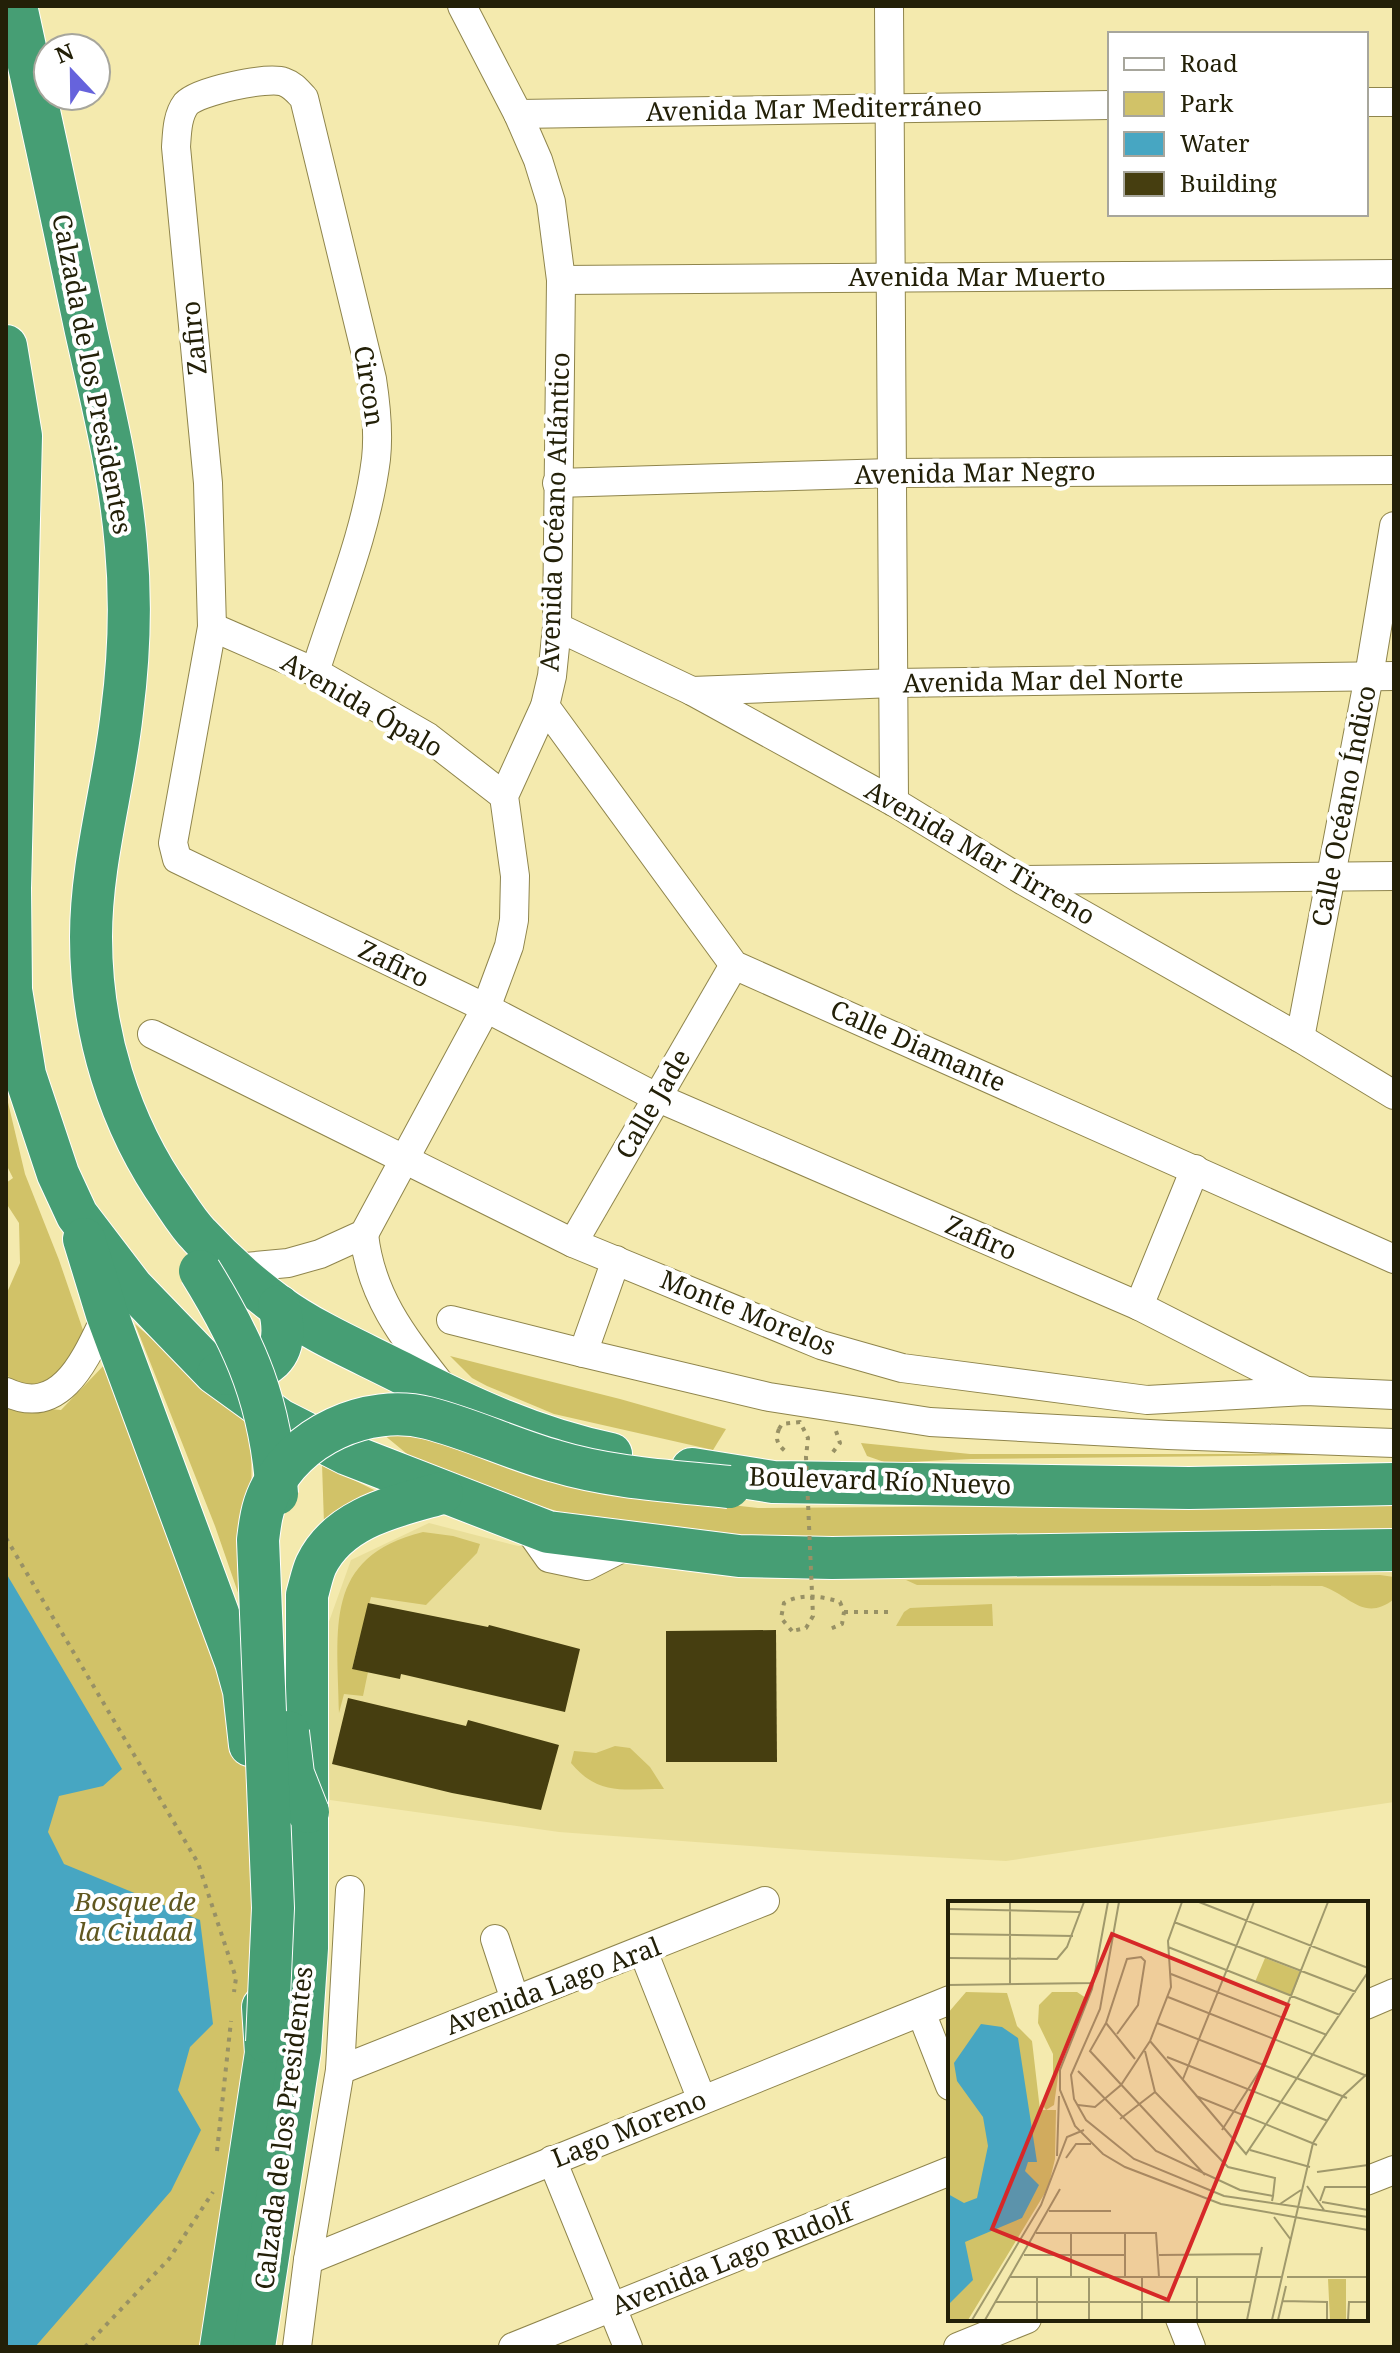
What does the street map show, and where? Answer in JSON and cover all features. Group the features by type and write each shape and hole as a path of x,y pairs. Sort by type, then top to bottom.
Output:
{"highway":[{"name":"Calzada de los Presidentes","path":"16,6 16,59 22,101 115,466 126,548 127,644 122,712 93,894 79,918 75,968 84,1050 98,1103 128,1168 217,1270"},
{"path":"6,346 21,436 10,888 11,990 25,1075 58,1174 77,1215 107,1314 244,1691 249,1719 257,1934 267,2042"},
{"path":"77,1215 132,1287 215,1373 280,1420 347,1454 548,1532 739,1556 832,1558 1394,1550"},
{"path":"215,1373 246,1374 264,1366 280,1350 284,1328 279,1306 217,1270"},
{"path":"217,1270 227,1315 250,1361 264,1403 275,1461 289,1750 293,1774 308,1812"},
{"name":"Boulevard Río Nuevo","path":"279,1306 452,1399 578,1447 721,1475 773,1482 1189,1488 1394,1484"},
{"path":"267,2042 273,1908 258,1540 265,1503 283,1470 304,1447 329,1431 361,1419 393,1415 426,1418 555,1462 603,1472 729,1487 773,1482"},
{"name":"Calzada de los Presidentes","path":"254,2347 300,2050 307,1948 307,1595 317,1564 336,1539 359,1521 387,1509 442,1493"},
{"name":"Calzada de los Presidentes","path":"221,2347 267,2042"}],"street":[{"name":"Avenida Océano Atlántico","path":"462,6 518,114 538,160 551,202 561,280 557,627 552,676 545,706 504,796"},
{"path":"889,6 894,802"},
{"name":"Circon","path":"188,102 206,93 265,81 283,81 304,98 368,364 377,417 376,458 360,532 315,672"},
{"name":"Zafiro","path":"188,102 180,114 176,147 208,483 212,627 173,843 177,859 486,1008 656,1097 1139,1306 1306,1391"},
{"path":"1368,102 1394,102"},
{"name":"Avenida Mar Mediterráneo","path":"518,114 1108,105"},
{"name":"Avenida Mar Muerto","path":"561,280 1394,274"},
{"name":"Avenida Mar Negro","path":"557,483 892,473 1394,470"},
{"name":"Calle Océano Índico","path":"1300,1038 1331,877 1382,676 1394,526"},
{"name":"Avenida Ópalo","path":"212,627 315,672 428,737 504,796"},
{"name":"Avenida Mar Tirreno","path":"557,627 692,691 894,802 1022,880 1394,1095"},
{"name":"Avenida Mar del Norte","path":"692,691 894,683 1382,676"},
{"path":"545,706 734,965"},
{"path":"217,1270 288,1263 349,1243 364,1234 486,1008 509,946 514,920 515,876 504,796"},
{"path":"1022,880 1394,876"},
{"name":"Calle Jade","path":"573,1243 734,965"},
{"name":"Calle Diamante","path":"734,965 1394,1259"},
{"name":"Monte Morelos","path":"152,1034 573,1243 821,1345 902,1368 1147,1400 1306,1391 1394,1395"},
{"path":"1139,1306 1195,1169"},
{"path":"364,1234 367,1260 376,1287 401,1332 452,1399"},
{"path":"583,1353 616,1260"},
{"path":"6,1392 33,1400 54,1394 69,1382 88,1354 107,1314"},
{"path":"451,1320 769,1397 930,1422 1394,1443"},
{"path":"297,2347 308,2260 340,2070 350,1890"},
{"name":"Avenida Lago Aral","path":"340,2070 765,1901"},
{"path":"495,1939 515,2000"},
{"path":"643,1951 702,2100"},
{"path":"1368,2004 1394,1993"},
{"name":"Lago Moreno","path":"308,2260 948,2001"},
{"path":"921,2012 948,2081"},
{"path":"552,2160 628,2347"},
{"path":"1368,2180 1394,2170"},
{"name":"Avenida Lago Rudolf","path":"513,2347 948,2172"},
{"path":"958,2347 1022,2321"},
{"path":"1181,2321 1191,2347"}],"path":[{"path":"809,1402 834,1427 840,1443 833,1452 821,1453"},
{"path":"807,1453 786,1451 778,1445 776,1436 782,1424 800,1422 808,1438 806,1457 813,1616 806,1628 792,1631 781,1618 784,1603 792,1598 824,1596 840,1602 844,1612 842,1624 830,1629"},
{"path":"6,1538 198,1863 236,1978 234,1994"},
{"path":"844,1612 888,1612"},
{"path":"216,2161 233,2009"},
{"path":"85,2347 169,2259 213,2191"}],"shaded area":[{"path":"429,1523 518,1546 630,1544 1394,1557 1394,1802 1006,1861 559,1832 330,1800 326,1630 351,1560"}],"green space":[{"path":"6,1094 25,1174 84,1333 72,1369 47,1382 32,1385 6,1375 6,1295 20,1263 19,1223 6,1203 6,1183 13,1178 6,1164"},
{"path":"135,1324 251,1425 253,1636 215,1526"},
{"path":"450,1356 726,1429 713,1450 554,1414 472,1378"},
{"name":"Bosque de la Ciudad","path":"108,1361 237,1699 266,1917 204,2347 6,2347 6,1405 61,1410"},
{"path":"366,1420 687,1500 758,1508 1394,1503 1394,1530 734,1541 573,1516 468,1484 418,1463"},
{"path":"861,1443 970,1454 1394,1454 971,1459 887,1463 867,1456"},
{"path":"322,1464 394,1500 325,1553"},
{"path":"423,1532 480,1544 477,1553 426,1605 371,1597 352,1668 368,1672 363,1696 344,1694 339,1713 339,1625 343,1600 352,1578 367,1559 390,1544"},
{"path":"1394,1577 1394,1599 1374,1608 1357,1605 1322,1586 917,1585 906,1580"},
{"path":"992,1604 993,1626 896,1626 910,1608"},
{"path":"615,1746 630,1748 650,1767 664,1789 602,1786 581,1774 571,1763 574,1751 596,1753"}],"water":[{"path":"6,1573 122,1769 103,1786 59,1796 48,1832 64,1864 200,1920 213,2024 190,2047 178,2090 201,2130 171,2191 35,2347 6,2347"}],"building":[{"path":"368,1603 489,1625 580,1649 565,1712 401,1674 400,1679 352,1669"},
{"path":"776,1630 777,1762 666,1762 666,1631"},
{"path":"348,1698 466,1726 468,1720 559,1745 541,1810 452,1793 332,1764"}]}
